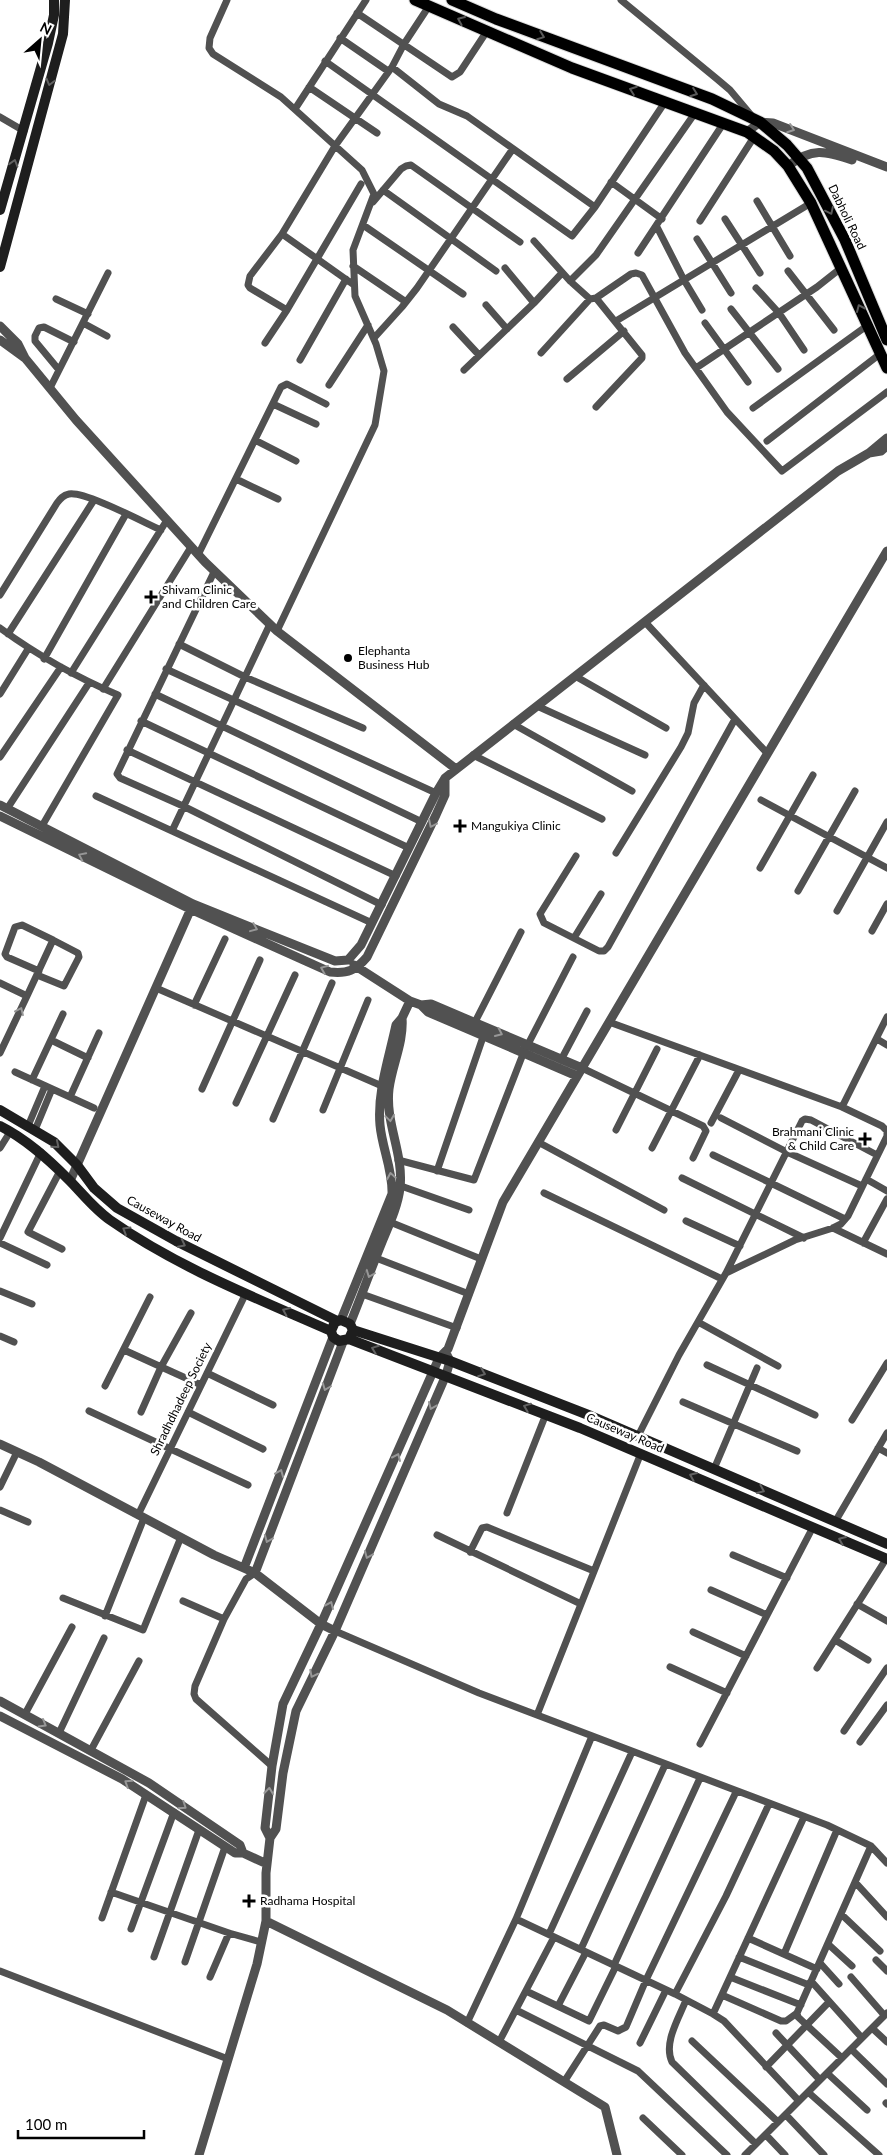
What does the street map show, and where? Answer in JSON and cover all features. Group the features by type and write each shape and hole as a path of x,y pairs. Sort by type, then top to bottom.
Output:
{"main road":[{"path":"0,210 48,43 54,15 54,0"},
{"path":"0,267 63,34 65,0"},
{"name":"Dabholi Road","path":"414,0 572,68 750,135 774,151 788,166 812,203 887,368"},
{"path":"457,1 496,19 712,99 757,121"},
{"name":"Dabholi Road","path":"757,121 798,157 807,168 845,240 887,340"},
{"name":"Causeway Road","path":"0,1110 54,1142 77,1165 94,1188 117,1208 342,1330 445,1357 658,1445 887,1544"},
{"name":"Causeway Road","path":"0,1126 41,1152 87,1200 109,1219 164,1253 246,1294 342,1330 435,1372 626,1447 886,1559"},
{"path":"626,1447 634,1435"},
{"path":"651,1458 658,1445"}],"street":[{"path":"227,0 210,38 209,48 213,54 281,97 295,109 362,170 374,194 353,250 355,296 374,338 384,371 375,425 277,631"},
{"path":"295,109 366,0"},
{"name":"Dabholi Road","path":"621,0 724,85 757,121"},
{"path":"287,310 250,288 248,285 250,276 282,234 335,146 390,69 429,6"},
{"path":"357,12 452,77 456,76 487,31"},
{"path":"340,38 390,69 439,104 467,116 512,150 595,207"},
{"path":"325,62 572,236 595,207 665,102"},
{"path":"309,87 354,120 377,133"},
{"path":"570,281 596,255 695,113"},
{"path":"0,117 24,131"},
{"path":"700,221 757,121 780,126 887,167"},
{"path":"638,253 657,227 723,124"},
{"path":"374,338 406,302 512,150"},
{"path":"788,166 798,157 817,152 826,152 887,173"},
{"path":"371,204 401,169 411,165 520,242"},
{"path":"611,182 662,219"},
{"path":"265,343 318,259 361,184"},
{"path":"383,190 496,271"},
{"path":"757,201 790,256"},
{"path":"616,322 812,203"},
{"path":"725,218 760,273"},
{"path":"363,226 463,294"},
{"path":"657,227 684,280 702,310"},
{"path":"282,234 354,285"},
{"path":"697,239 731,293"},
{"path":"534,240 570,281 594,298 641,352 642,358 596,407"},
{"path":"354,266 406,302"},
{"path":"504,268 534,303"},
{"path":"696,368 779,313 805,293 817,288 841,268"},
{"path":"788,271 834,330"},
{"path":"50,388 108,273"},
{"path":"464,370 534,303 562,273"},
{"path":"541,353 594,298 636,273 642,275 685,353 727,412 782,471 887,392"},
{"path":"300,360 346,279"},
{"path":"756,288 779,313 804,350"},
{"path":"56,299 88,314"},
{"path":"486,305 507,329"},
{"path":"731,310 750,331 778,369"},
{"path":"83,323 107,336"},
{"path":"705,323 748,382"},
{"path":"329,385 368,325"},
{"path":"752,408 868,325"},
{"path":"0,326 18,344 25,358 50,388 214,572 277,631 456,769"},
{"path":"59,370 35,341 34,336 39,328 44,327 74,342"},
{"path":"453,327 479,356"},
{"path":"567,379 624,331"},
{"path":"0,340 25,358"},
{"path":"767,441 880,354"},
{"path":"198,555 281,386 287,384 326,404"},
{"path":"273,404 316,424"},
{"path":"89,683 3,807 192,907 335,961 348,960 361,945 445,778 838,471 869,454 887,438"},
{"path":"255,440 296,461"},
{"path":"869,454 881,451 887,446"},
{"path":"236,479 278,499"},
{"path":"0,595 62,497 67,494 75,494 94,500 161,530"},
{"path":"8,634 94,500"},
{"path":"44,659 126,514"},
{"path":"71,673 167,520"},
{"path":"103,689 191,547"},
{"path":"270,1838 265,1828 272,1766 283,1704 435,1372 445,1357 503,1202 887,551"},
{"path":"214,572 117,770 117,774 120,778 183,806 382,905"},
{"path":"645,622 767,753"},
{"path":"172,831 270,624"},
{"path":"0,628 44,659 89,683 118,695 42,826"},
{"path":"179,644 245,677 363,728"},
{"path":"0,694 28,649"},
{"path":"0,757 61,667"},
{"path":"166,669 436,793"},
{"path":"575,676 666,728"},
{"path":"616,853 682,747 688,733 694,704 704,685"},
{"path":"155,694 422,822"},
{"path":"537,706 646,755"},
{"path":"576,856 540,914 544,924 599,951 604,951 608,947 735,719"},
{"path":"141,721 409,848"},
{"path":"513,724 632,791"},
{"path":"127,750 396,876"},
{"path":"473,755 602,819"},
{"path":"760,868 813,775"},
{"path":"0,816 330,972 345,974 357,969 368,957 436,815 444,795 445,778"},
{"path":"798,891 855,790"},
{"path":"96,796 372,923"},
{"path":"760,800 887,868"},
{"path":"837,911 887,822"},
{"path":"574,938 601,894"},
{"path":"872,931 887,904"},
{"path":"70,1181 192,907"},
{"path":"22,925 53,940 78,953 78,957 64,986 7,957 5,954 16,927 22,925"},
{"path":"475,1022 521,932"},
{"path":"194,1005 225,939"},
{"path":"0,1053 53,940"},
{"path":"398,1160 474,1180 524,1050 573,957"},
{"path":"202,1089 260,960"},
{"path":"348,960 357,969 410,1001 421,1005 428,1012 483,1037 561,1060 579,1072"},
{"path":"236,1103 295,975"},
{"path":"0,983 27,996"},
{"path":"273,1118 332,983"},
{"path":"156,988 382,1086"},
{"path":"322,1110 368,1000"},
{"path":"272,1766 196,1699 194,1694 195,1686 224,1619 246,1579 255,1572 392,1194 392,1182 380,1127 382,1086 396,1025 402,1018 410,1001"},
{"path":"421,1005 431,1004 475,1022 524,1050 634,1093 706,1128 692,1158"},
{"path":"561,1060 587,1010"},
{"path":"32,1080 63,1014"},
{"path":"842,1107 887,1017"},
{"path":"246,1579 244,1568 342,1330 362,1294 390,1222 400,1186 398,1160 389,1118 388,1099 403,1029 402,1018"},
{"path":"609,1022 842,1107 882,1126 887,1131 887,1136 878,1155 844,1219 833,1228 758,1256 724,1276"},
{"path":"70,1097 99,1033"},
{"path":"437,1171 483,1037"},
{"path":"877,1039 887,1045"},
{"path":"50,1040 88,1058"},
{"path":"616,1130 657,1049"},
{"path":"652,1148 700,1055"},
{"path":"711,1123 740,1070"},
{"path":"15,1072 94,1108"},
{"path":"31,1128 49,1087"},
{"path":"721,1118 787,1152 887,1191"},
{"path":"634,1435 724,1276 802,1121 805,1119 878,1155"},
{"path":"0,1148 10,1132"},
{"path":"538,1142 664,1210"},
{"path":"0,1238 41,1152"},
{"path":"713,1155 844,1219"},
{"path":"60,1171 28,1232 62,1249"},
{"path":"682,1178 804,1238"},
{"path":"400,1186 468,1210"},
{"path":"544,1193 724,1276"},
{"path":"863,1243 887,1199"},
{"path":"686,1221 740,1246"},
{"path":"390,1222 482,1259"},
{"path":"833,1228 887,1254"},
{"path":"0,1244 47,1265"},
{"path":"376,1258 469,1294"},
{"path":"0,1291 32,1304"},
{"name":"Shradhdhadeep Society","path":"105,1616 141,1516 170,1449 246,1294"},
{"path":"362,1294 457,1328"},
{"path":"105,1386 150,1297"},
{"path":"142,1412 161,1367 191,1313"},
{"path":"698,1322 778,1366"},
{"path":"0,1336 14,1342"},
{"path":"124,1350 201,1385"},
{"path":"199,2155 258,1964 266,1921 267,1864 270,1838 276,1829 283,1773 296,1710 335,1631 446,1375 445,1357"},
{"path":"852,1420 887,1363"},
{"path":"708,1365 814,1415"},
{"path":"714,1469 757,1368"},
{"path":"206,1373 273,1405"},
{"path":"683,1402 797,1451"},
{"path":"89,1411 248,1484"},
{"path":"188,1412 263,1449"},
{"path":"507,1514 546,1414"},
{"path":"835,1522 887,1433"},
{"path":"0,1444 214,1555 255,1572 321,1624 335,1631 479,1693 837,1830 871,1846 887,1863"},
{"path":"878,1448 887,1454"},
{"path":"0,1486 17,1452"},
{"path":"536,1715 641,1454"},
{"path":"0,1510 28,1522"},
{"path":"700,1744 813,1527"},
{"path":"470,1552 482,1528 487,1528 594,1571"},
{"path":"436,1536 581,1604"},
{"path":"63,1598 143,1630 181,1538"},
{"path":"734,1555 786,1578"},
{"path":"817,1668 886,1559"},
{"path":"711,1590 768,1615"},
{"path":"183,1601 224,1619"},
{"path":"857,1604 887,1622"},
{"path":"25,1714 72,1627"},
{"path":"693,1632 746,1656"},
{"path":"59,1733 104,1638"},
{"path":"835,1640 868,1660"},
{"path":"91,1750 139,1660"},
{"path":"670,1668 727,1693"},
{"path":"844,1731 887,1668"},
{"path":"0,1701 149,1784 240,1845 243,1853"},
{"path":"860,1742 887,1705"},
{"path":"0,1716 122,1779 235,1853 243,1853 267,1864"},
{"path":"467,2023 516,1918 592,1736"},
{"path":"499,2042 526,1990 632,1752"},
{"path":"558,2006 666,1765"},
{"path":"526,1990 589,2021 700,1778"},
{"path":"564,2082 600,2026 604,2025 618,2031 626,2027 646,1980 736,1792"},
{"path":"102,1918 146,1795"},
{"path":"675,1994 726,1896 769,1804"},
{"path":"131,1929 174,1812"},
{"path":"713,2014 804,1817"},
{"path":"154,1958 199,1830"},
{"path":"784,1954 837,1830"},
{"path":"722,1995 782,2021 786,2021 797,2013 871,1846"},
{"path":"185,1962 225,1847"},
{"path":"855,1882 887,1916"},
{"path":"111,1892 142,1901 229,1933 261,1942"},
{"path":"841,1914 880,1951"},
{"path":"516,1918 675,1994 724,2021 799,2101"},
{"path":"266,1921 447,2010 605,2107 617,2155"},
{"path":"210,1977 229,1933"},
{"path":"748,1938 818,1966 839,1984"},
{"path":"828,1944 852,1966"},
{"path":"739,1957 810,1983 862,2038"},
{"path":"876,1960 887,1971"},
{"path":"0,1971 228,2059"},
{"path":"730,1977 801,2005"},
{"path":"746,2155 886,2014 851,1977"},
{"path":"640,2043 666,1990"},
{"path":"686,2000 668,2046 669,2056 672,2062 756,2144"},
{"path":"766,2067 829,2002"},
{"path":"516,2010 638,2071 727,2155"},
{"path":"797,2013 842,2058"},
{"path":"872,2028 887,2042"},
{"path":"776,2033 820,2080"},
{"path":"692,2041 778,2122"},
{"path":"850,2049 887,2084"},
{"path":"827,2073 867,2110"},
{"path":"808,2092 880,2155"},
{"path":"786,2114 824,2155"},
{"path":"643,2118 682,2155"},
{"path":"766,2135 785,2155"}],"place":[{"name":"Shivam Clinic and Children Care","path":"151,597"},
{"name":"Elephanta Business Hub","path":"348,658"},
{"name":"Mangukiya Clinic","path":"460,826"},
{"name":"Brahmani Clinic & Child Care","path":"865,1139"},
{"name":"Radhama Hospital","path":"249,1901"}]}
